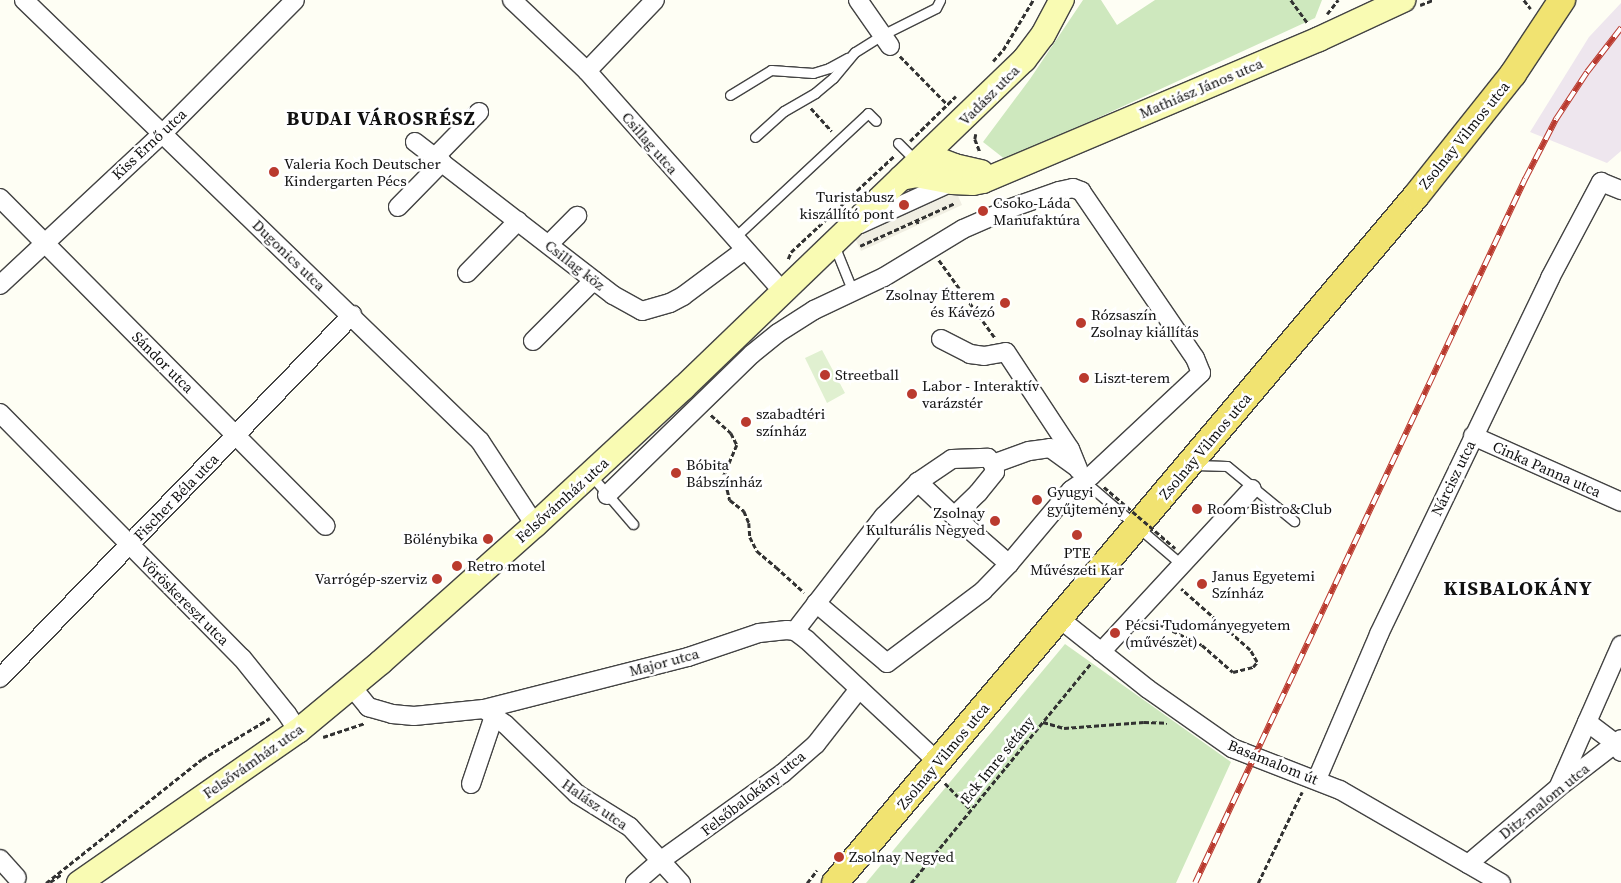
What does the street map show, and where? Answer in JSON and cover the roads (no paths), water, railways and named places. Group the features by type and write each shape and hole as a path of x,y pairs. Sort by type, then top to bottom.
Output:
{"main road":[{"name":"Zsolnay Vilmos utca","path":"835,883 939,770 1060,619 1416,196 1513,74 1562,0"}],"street":[{"name":"Kiss Ernő utca","path":"0,285 163,133 295,0"},
{"name":"Csillag utca","path":"512,0 587,70 779,287"},
{"path":"587,70 655,0"},
{"path":"858,0 886,41"},
{"name":"Vadász utca","path":"909,157 954,130 1024,60 1042,35 1062,0"},
{"name":"Dugonics utca","path":"31,2 480,441 535,525"},
{"name":"Mathiász János utca","path":"909,157 916,175 961,184 999,175 1319,39 1409,4"},
{"path":"398,207 479,112"},
{"path":"850,228 961,184 961,159 955,147 954,130"},
{"name":"Csillag köz","path":"415,142 613,295 642,311 670,303 683,296 739,244"},
{"name":"Mathiász János utca","path":"909,157 954,166 961,184"},
{"name":"Felsővámház utca","path":"79,883 308,735 352,686 590,474 779,287 836,251 850,228 909,157"},
{"name":"Nárcisz utca","path":"1313,778 1379,634 1550,278 1601,182 1621,190"},
{"path":"607,495 752,354 778,333 814,310 884,277 963,229 1011,208 1074,188 1081,191 1194,358 1201,372 1083,476 1009,564 983,591 887,662 816,603"},
{"name":"Sándor utca","path":"0,198 326,526"},
{"path":"549,244 577,216"},
{"path":"467,273 518,221"},
{"path":"533,341 594,280"},
{"name":"Fischer Béla utca","path":"0,678 352,315"},
{"path":"941,339 970,354 984,356 1006,352 1070,448 1083,476"},
{"name":"Vöröskereszt utca","path":"0,413 242,658 284,710 308,735"},
{"name":"Cinka Panna utca","path":"1473,436 1621,502"},
{"path":"993,464 1029,451 1050,448 1083,476"},
{"path":"939,770 859,689 795,631 884,516 918,482 952,459 988,458 993,464 995,472 978,493 954,516"},
{"path":"918,482 1009,564"},
{"path":"1101,652 1252,489"},
{"name":"Basamalom út","path":"1060,619 1183,714 1232,748 1313,778 1358,800 1501,883"},
{"name":"Major utca","path":"352,686 368,707 392,714 414,716 489,713 688,657 759,633 795,631"},
{"path":"1558,787 1621,645"},
{"name":"Felsőbalokány utca","path":"635,883 660,861 790,767 816,744 859,689"},
{"path":"471,784 489,713"},
{"name":"Halász utca","path":"489,713 505,724 577,794 630,827 681,883"},
{"path":"1587,722 1619,745"},
{"name":"Ditz-malom utca","path":"1468,864 1558,787 1619,745"},
{"path":"0,859 17,878"}],"lane":[{"path":"730,96 771,70 813,73 829,68 855,52 886,41 936,8 940,0"},
{"path":"755,137 784,111 804,100 834,78 855,52"},
{"path":"739,244 868,113 876,121"},
{"path":"836,251 853,292"},
{"path":"1190,465 1227,466 1252,489 1294,521"},
{"path":"590,474 633,524"},
{"path":"1083,476 1182,564"}],"railway":[{"path":"1195,883 1525,179 1556,119 1587,72 1621,28"}],"place":[{"name":"Valeria Koch Deutscher Kindergarten Pécs","path":"274,172"},
{"name":"Turistabusz kiszállító pont","path":"904,205"},
{"name":"Csoko-Láda Manufaktúra","path":"983,211"},
{"name":"Zsolnay Étterem és Kávézó","path":"1005,303"},
{"name":"Rózsaszín Zsolnay kiállítás","path":"1081,323"},
{"name":"Streetball","path":"825,375"},
{"name":"Liszt-terem","path":"1084,378"},
{"name":"Labor - Interaktív varázstér","path":"912,394"},
{"name":"szabadtéri színház","path":"746,422"},
{"name":"Bóbita Bábszínház","path":"676,473"},
{"name":"Gyugyi gyűjtemény","path":"1037,500"},
{"name":"Room Bistro&Club","path":"1197,509"},
{"name":"Zsolnay Kulturális Negyed","path":"995,521"},
{"name":"PTE Művészeti Kar","path":"1077,535"},
{"name":"Bölénybika","path":"488,539"},
{"name":"Retro motel","path":"457,566"},
{"name":"Varrógép-szerviz","path":"437,579"},
{"name":"Janus Egyetemi Színház","path":"1202,584"},
{"name":"Pécsi Tudományegyetem (művészet)","path":"1115,633"},
{"name":"Zsolnay Negyed","path":"839,857"}],"district":[{"name":"BUDAI VÁROSRÉSZ","path":"381,118"},
{"name":"KISBALOKÁNY","path":"1518,588"}]}
